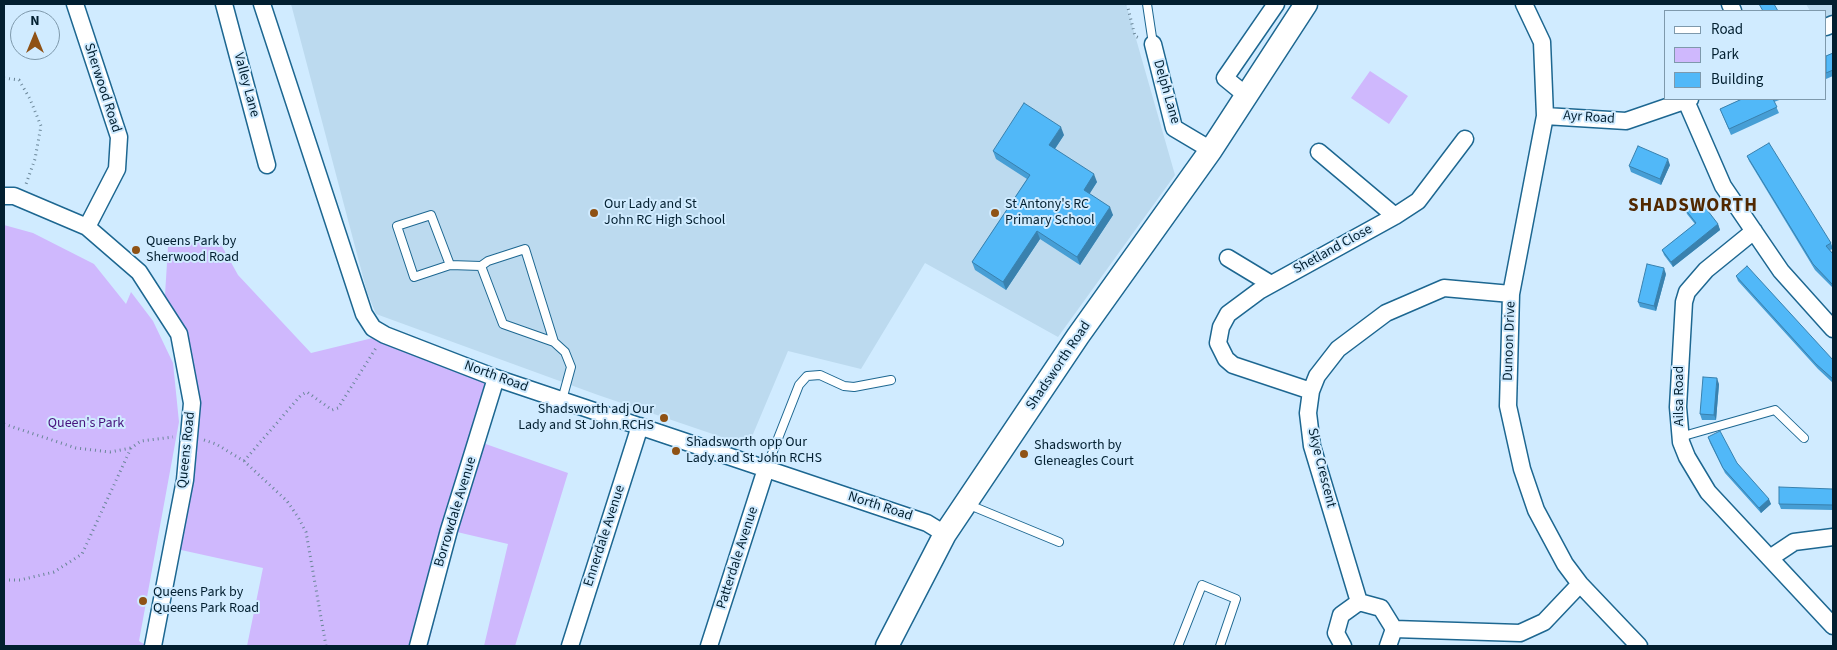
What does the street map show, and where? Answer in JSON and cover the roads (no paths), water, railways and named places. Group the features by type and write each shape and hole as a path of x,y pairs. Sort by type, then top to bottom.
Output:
{"main road":[{"name":"Shadsworth Road","path":"887,646 945,534 1078,336 1211,150 1306,4"}],"street":[{"name":"Sherwood Road","path":"75,4 119,137 117,169 87,227"},
{"name":"Valley Lane","path":"224,4 267,165"},
{"name":"North Road","path":"262,4 364,314 373,328 385,335 496,378 927,523 945,534"},
{"path":"1247,96 1225,78 1276,4"},
{"name":"Dunoon Drive","path":"1524,4 1542,42 1545,116 1511,294 1508,406 1522,469 1536,510 1565,564 1580,584 1640,646"},
{"name":"Delph Lane","path":"1153,44 1174,128 1211,150"},
{"path":"1688,100 1723,186 1780,271 1833,329"},
{"name":"Ayr Road","path":"1545,116 1626,121 1688,100"},
{"name":"Shetland Close","path":"1311,391 1233,365 1221,352 1219,335 1228,314 1271,284 1395,216 1418,201 1465,139"},
{"path":"1319,152 1395,216"},
{"name":"Queens Road","path":"4,196 20,199 87,227 139,272 178,334 192,403 185,480 153,646"},
{"name":"Ailsa Road","path":"1754,231 1706,270 1687,292 1684,302 1678,407 1680,437 1687,457 1708,492 1833,626"},
{"path":"1228,258 1271,284"},
{"name":"Skye Crescent","path":"1359,602 1312,446 1308,414 1311,391 1316,376 1338,349 1386,314 1444,288 1511,294"},
{"name":"Borrowdale Avenue","path":"418,646 449,530 496,378"},
{"name":"Ennerdale Avenue","path":"570,646 640,426"},
{"name":"Patterdale Avenue","path":"709,646 766,469"},
{"path":"1770,558 1794,542 1833,537"},
{"path":"1394,629 1520,633 1544,622 1580,584"},
{"path":"1342,646 1336,633 1341,615 1359,602 1381,608 1394,629"},
{"path":"1388,646 1394,629"}],"lane":[{"path":"1147,4 1153,44"},
{"path":"450,265 431,215 397,226 414,277 450,265 480,266 488,261 525,249 554,342"},
{"path":"480,266 503,324 554,342 565,352 571,367 562,400"},
{"path":"766,469 799,385 807,376 820,375 844,386 854,387 891,380"},
{"path":"1680,437 1775,410 1804,438"},
{"path":"965,504 1059,542"},
{"path":"1178,646 1202,585 1236,599 1220,646"}],"place":[{"name":"Our Lady and St John RC High School","path":"594,213"},
{"name":"St Antony's RC Primary School","path":"995,213"},
{"name":"Queens Park by Sherwood Road","path":"136,250"},
{"name":"Shadsworth adj Our Lady and St John RCHS","path":"664,418"},
{"name":"Shadsworth opp Our Lady and St John RCHS","path":"676,451"},
{"name":"Shadsworth by Gleneagles Court","path":"1024,454"},
{"name":"Queens Park by Queens Park Road","path":"143,601"}],"district":[{"name":"SHADSWORTH","path":"1693,207"}],"park label":[{"name":"Queen's Park","path":"86,424"}]}
